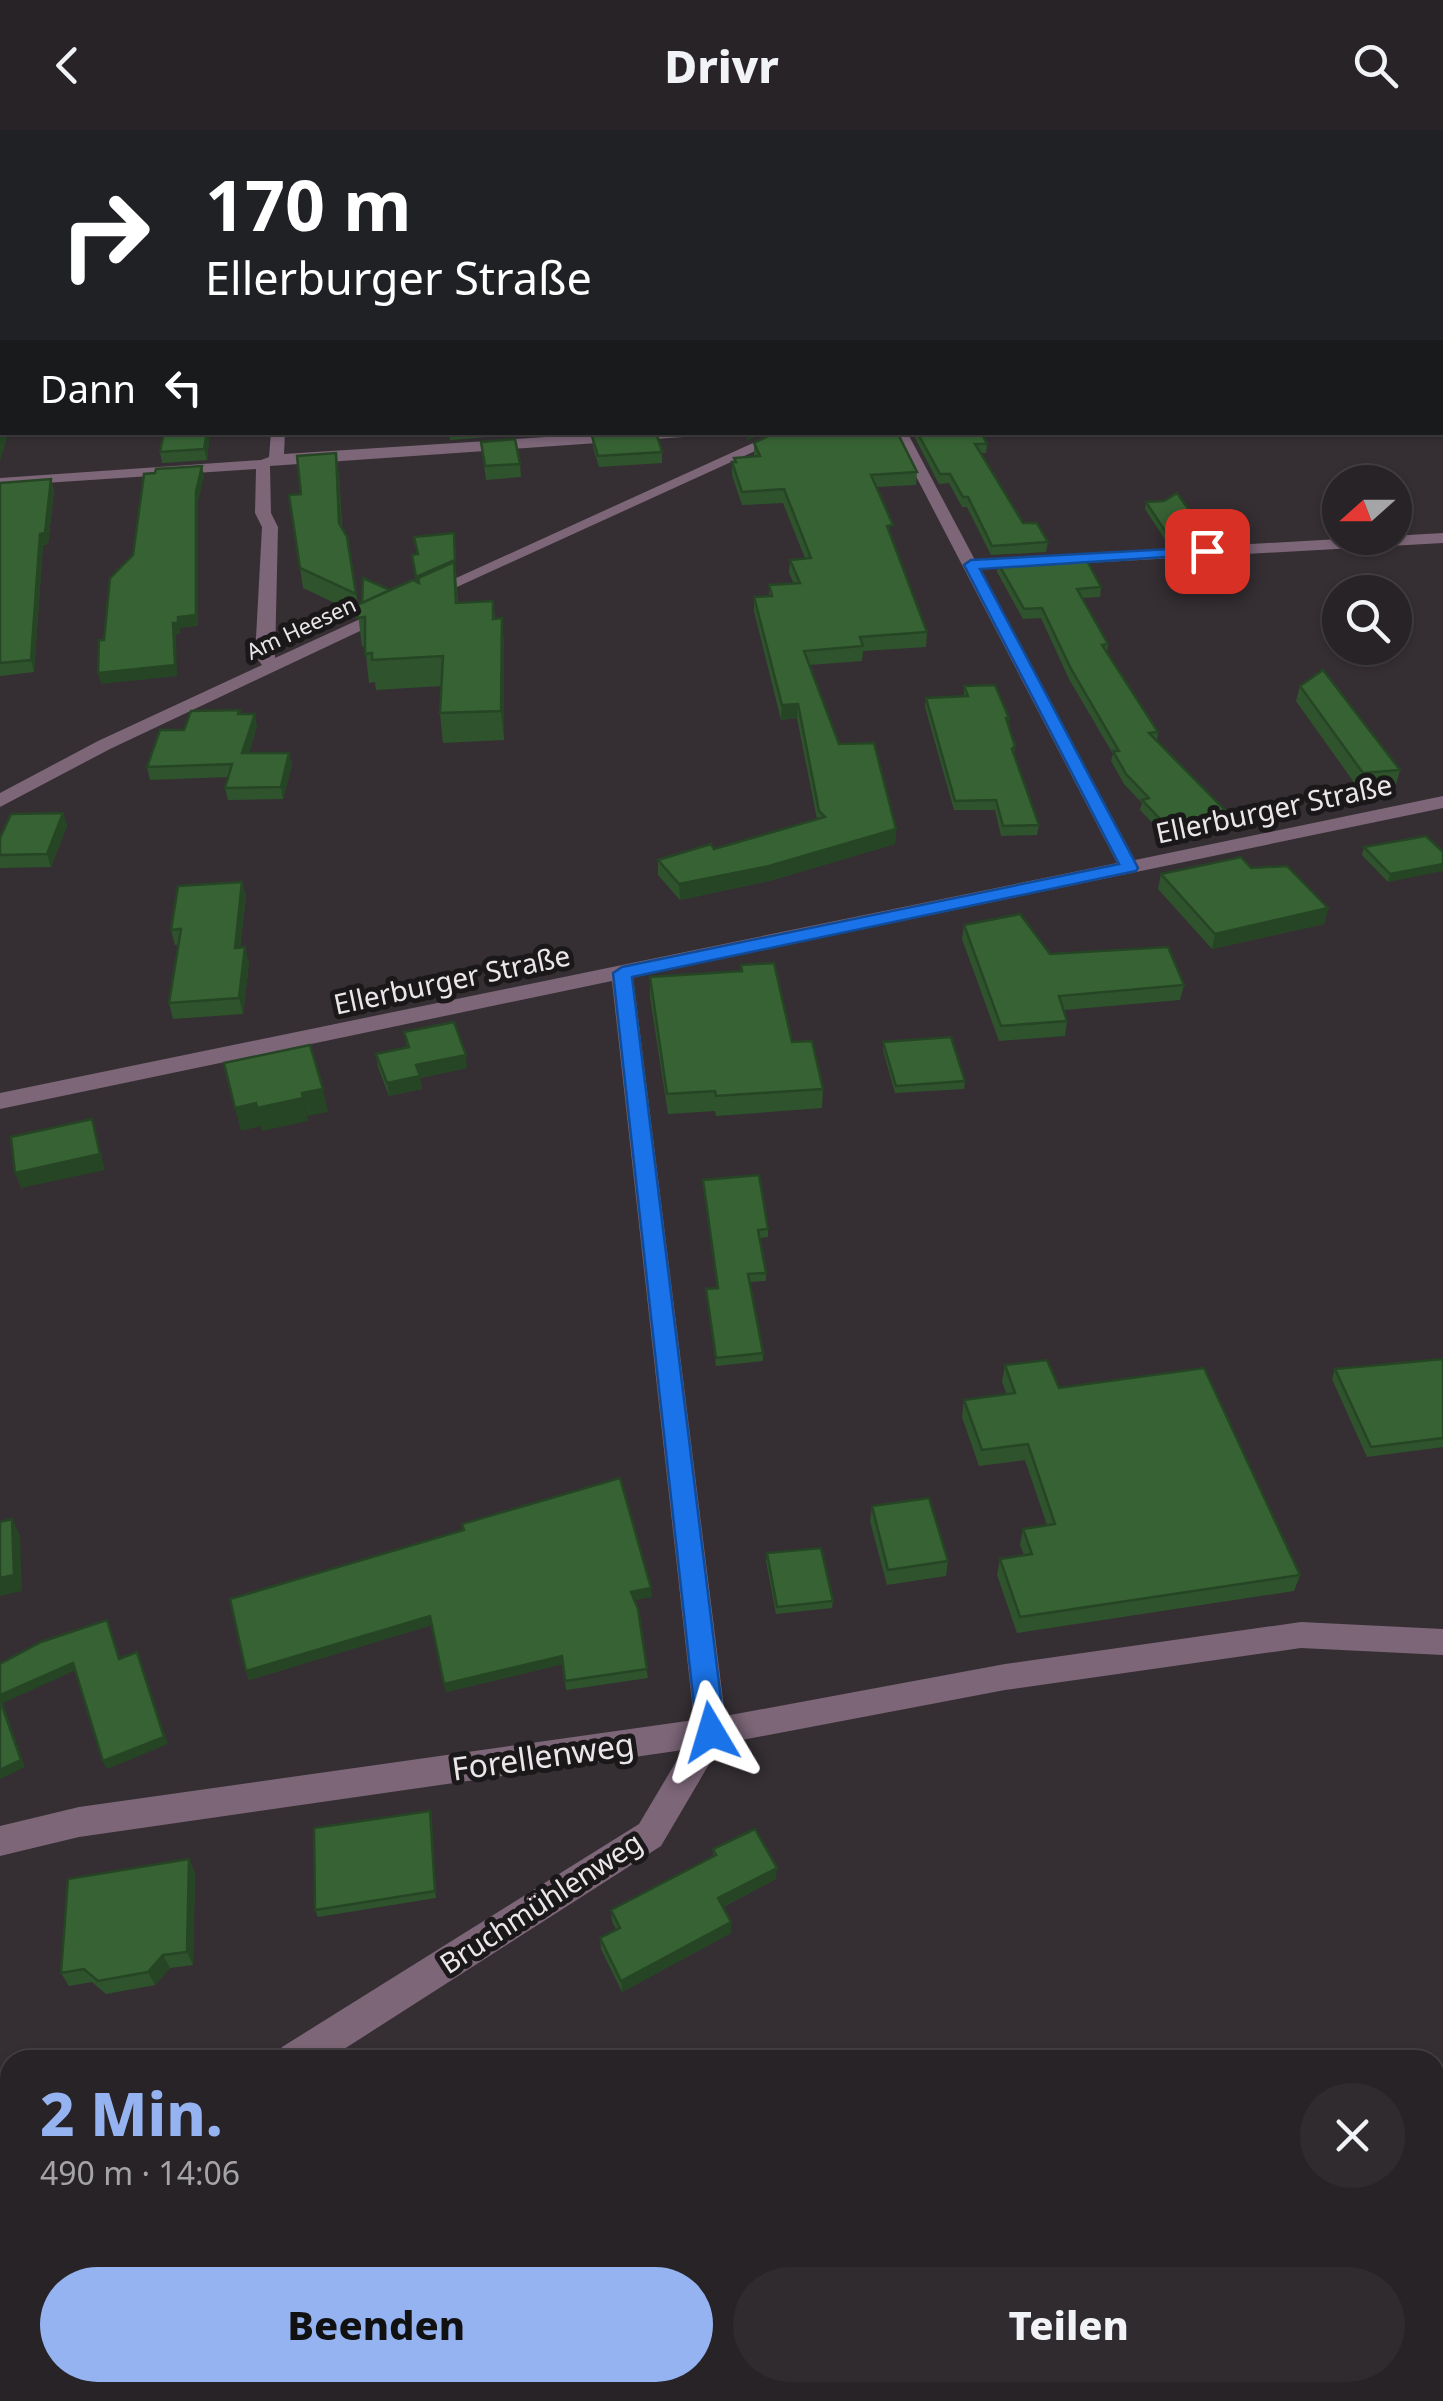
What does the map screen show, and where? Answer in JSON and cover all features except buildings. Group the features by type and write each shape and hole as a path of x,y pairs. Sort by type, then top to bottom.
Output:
{"street":[{"path":"272,666 264,656 270,528 264,513 277,435"},
{"path":"0,482 624,435"},
{"path":"416,600 777,435"},
{"path":"902,435 1129,868"},
{"path":"971,565 1443,538"},
{"name":"Am Heesen","path":"0,801 104,745 398,608"},
{"name":"Ellerburger Straße","path":"0,1101 1443,802"},
{"path":"622,973 711,1732"},
{"name":"Forellenweg","path":"0,1840 78,1822 711,1732 1005,1677 1301,1635 1443,1642"},
{"name":"Bruchmühlenweg","path":"312,2050 650,1835 711,1732"}],"route":[{"path":"711,1732 622,973 1129,868 971,565 1207,551"}]}
